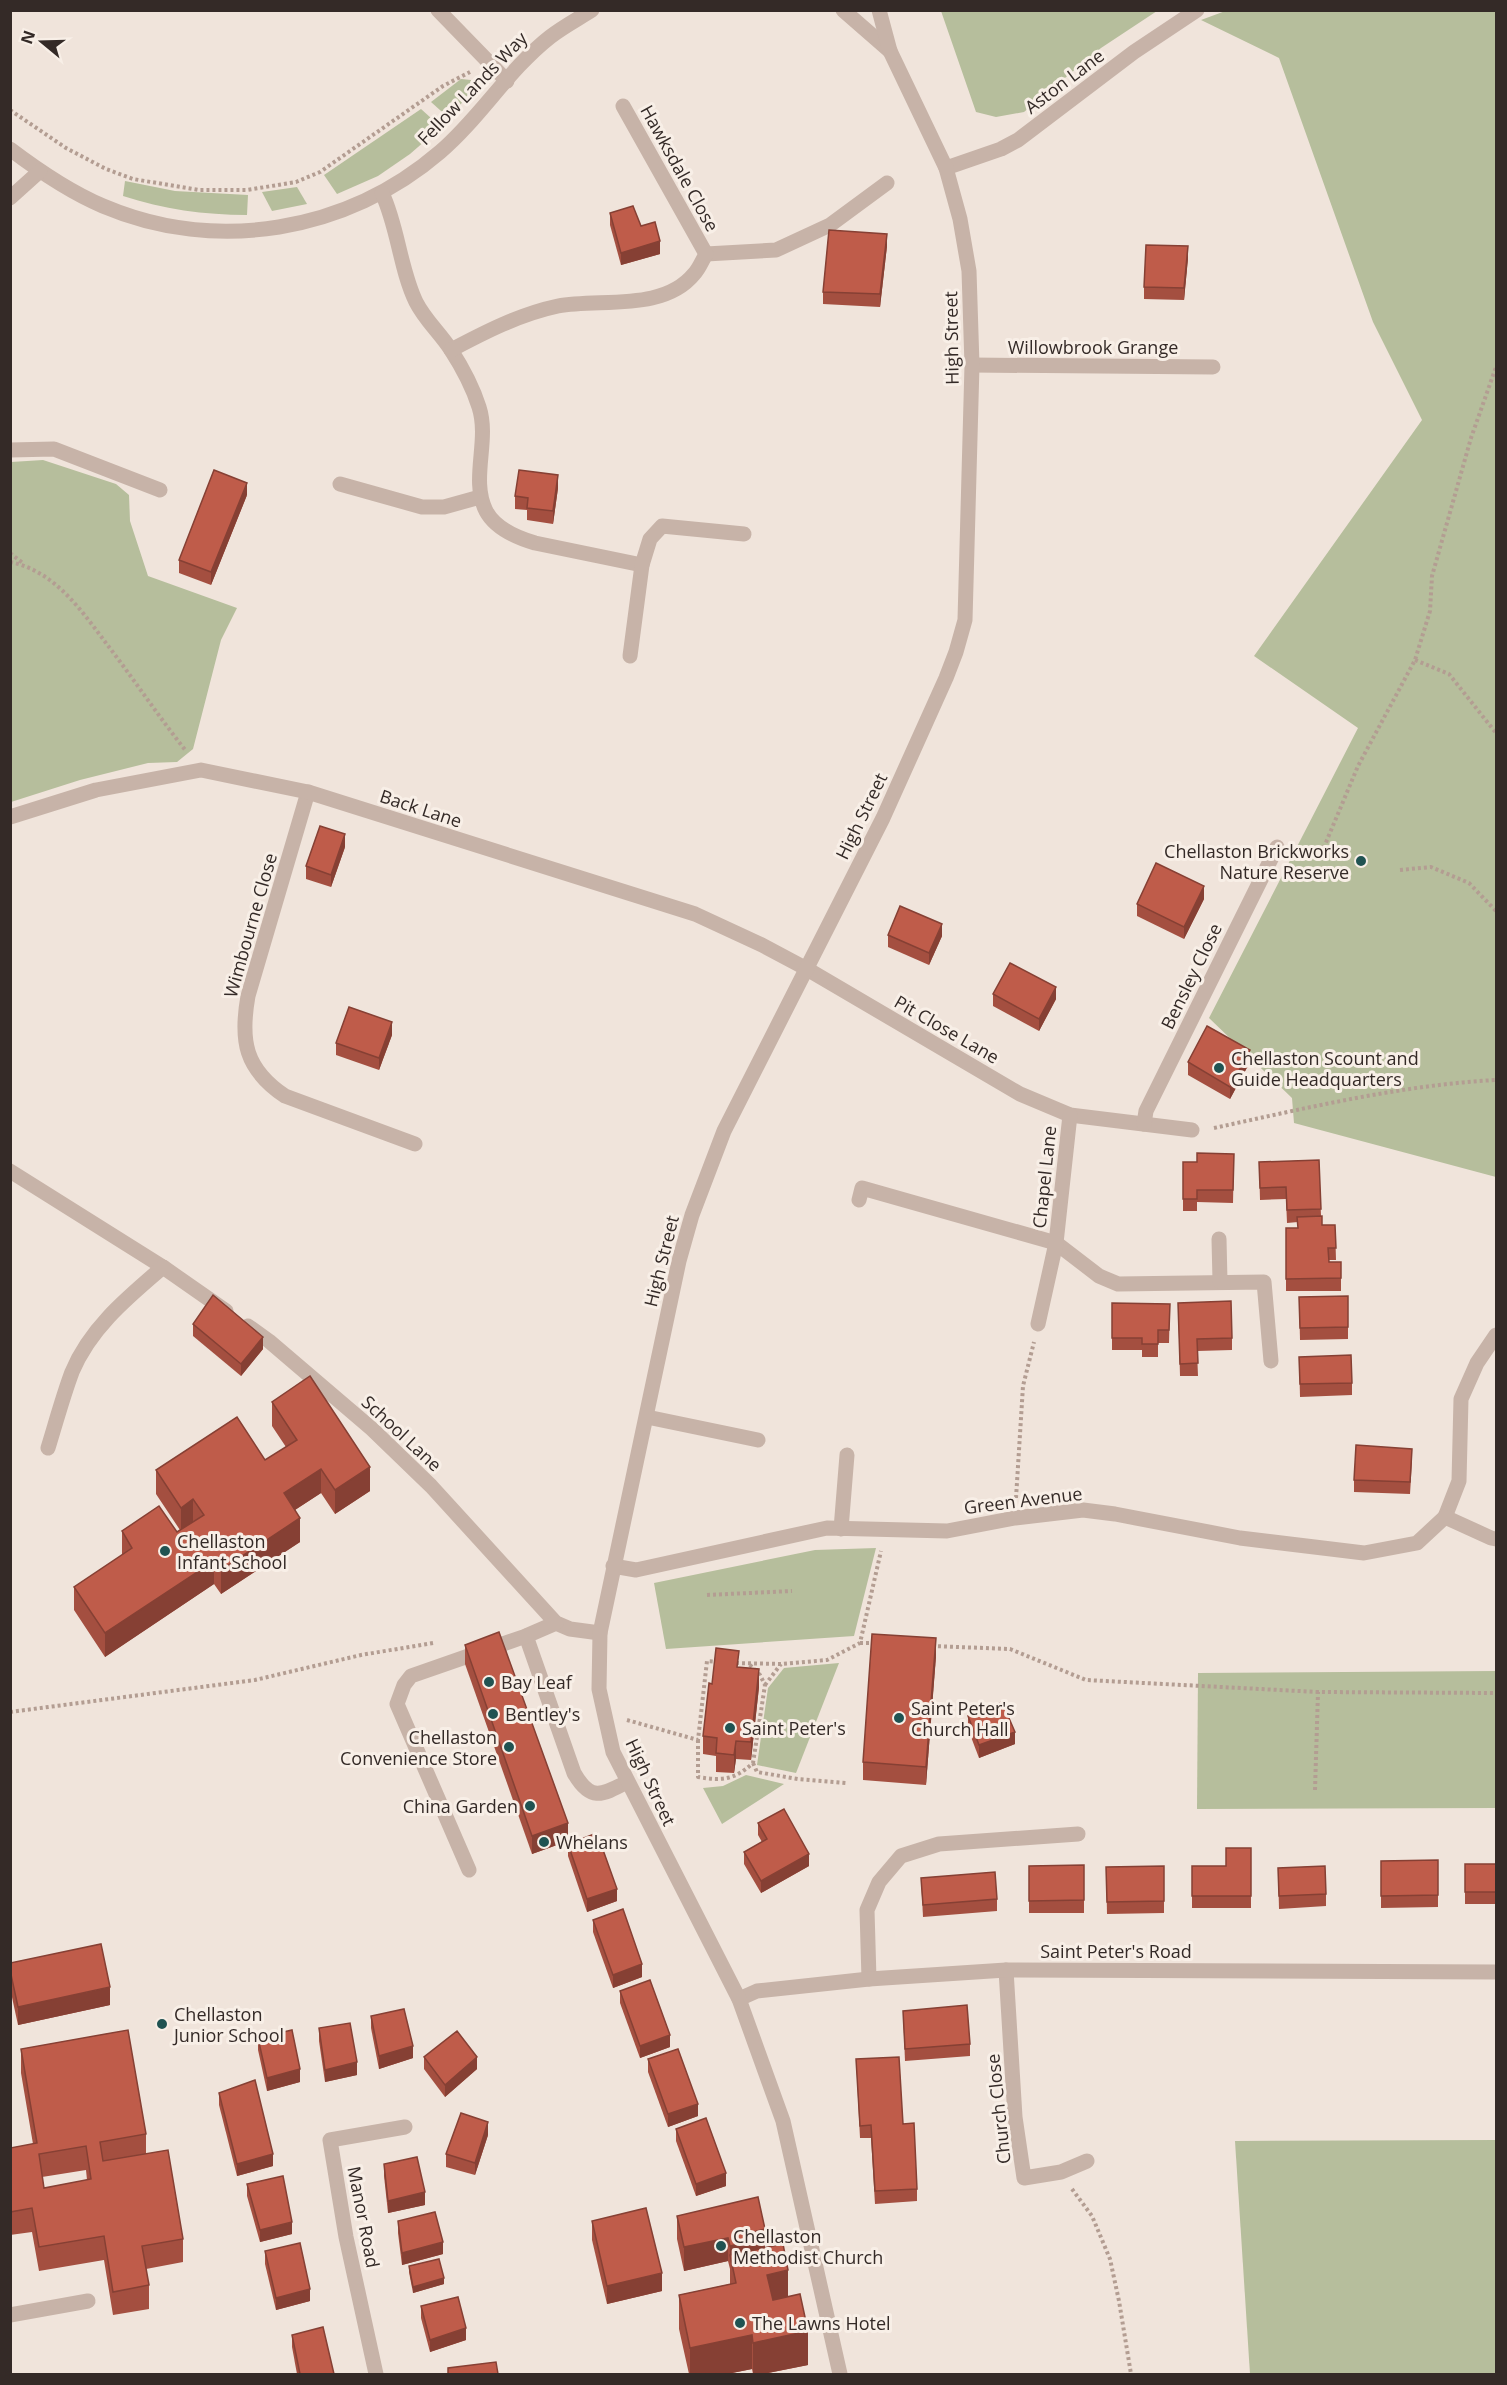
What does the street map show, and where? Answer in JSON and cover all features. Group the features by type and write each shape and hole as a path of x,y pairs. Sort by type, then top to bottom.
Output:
{"street":[{"path":"438,10 507,81"},
{"name":"Fellow Lands Way","path":"10,149 40,171 82,195 120,212 148,221 196,230 228,232 283,228 345,210 382,193 414,173 441,152 550,37 592,10"},
{"path":"843,10 890,51"},
{"path":"879,10 890,51"},
{"name":"Aston Lane","path":"946,168 1002,149 1018,140 1134,52 1197,10"},
{"name":"High Street","path":"840,2374 783,2121 739,1999 613,1752 599,1689 600,1633 679,1261 702,1185 732,1115 915,749 946,678 962,634 967,595 972,365 969,271 960,219 946,168 890,51"},
{"name":"Hawksdale Close","path":"451,350 485,332 538,311 584,303 642,299 672,291 695,274 706,254 624,106"},
{"path":"10,198 40,171"},
{"path":"706,254 777,250 830,225 887,183"},
{"path":"382,193 391,213 415,300 451,350 471,389 482,422 480,496 488,514 499,525 522,539 642,565"},
{"name":"Willowbrook Grange","path":"972,365 1213,367"},
{"path":"10,450 54,450 160,490"},
{"path":"340,484 422,507 444,507 480,496"},
{"path":"630,656 642,565 650,539 662,526 744,534"},
{"name":"Back Lane","path":"10,817 96,790 201,770 308,792 695,914 807,969"},
{"name":"Wimbourne Close","path":"308,792 248,996 244,1017 244,1037 248,1054 268,1085 285,1096 415,1144"},
{"name":"Bensley Close","path":"1144,1124 1146,1111 1277,847"},
{"name":"Pit Close Lane","path":"807,969 1020,1094 1070,1115 1192,1130"},
{"name":"Chapel Lane","path":"1038,1324 1056,1243 1070,1115"},
{"name":"School Lane","path":"10,1171 163,1267 269,1341 372,1429 431,1486 556,1623"},
{"path":"859,1200 862,1188 1056,1243"},
{"path":"1220,1239 1220,1281"},
{"name":"Chapel Lane","path":"1056,1243 1099,1276 1118,1284 1264,1282 1271,1361"},
{"path":"48,1448 73,1371 84,1350 116,1308 163,1267"},
{"path":"1497,1335 1477,1363 1461,1399 1459,1481 1445,1517 1497,1539"},
{"path":"647,1417 758,1440"},
{"path":"841,1529 847,1455"},
{"name":"Green Avenue","path":"614,1566 636,1570 827,1528 947,1531 1015,1518 1083,1510 1240,1538 1364,1553 1417,1543 1445,1517"},
{"path":"469,1870 398,1704 404,1685 411,1676 526,1636 556,1623 570,1629 600,1633"},
{"path":"526,1636 574,1773 583,1788 592,1793 605,1794 627,1782"},
{"path":"869,1979 867,1910 879,1882 901,1856 939,1844 1078,1834"},
{"name":"Saint Peter's Road","path":"739,1999 757,1991 869,1979 1006,1970 1497,1972"},
{"name":"Church Close","path":"1006,1970 1015,2117 1024,2178 1061,2172 1087,2162"},
{"name":"Manor Road","path":"376,2374 346,2237 330,2140 405,2127"},
{"path":"10,2315 88,2301"}],"path":[{"path":"10,110 66,148 106,169 133,179 198,190 247,190 296,183 313,176 443,86 466,73 490,64"},
{"path":"1319,859 1358,766 1415,660 1430,611 1432,576 1471,438 1497,368"},
{"path":"10,553 25,565 42,574 82,611 201,770"},
{"path":"10,562 25,565"},
{"path":"1415,660 1449,674 1497,733"},
{"path":"1400,870 1431,867 1469,883 1494,905 1497,911"},
{"path":"1192,1130 1205,1130 1339,1101 1463,1082 1497,1080"},
{"path":"1015,1518 1023,1386 1038,1324"},
{"path":"860,1643 886,1530"},
{"path":"707,1595 792,1592"},
{"path":"10,1712 255,1680 361,1655 443,1641"},
{"path":"753,1763 739,1776 717,1780 698,1778 698,1740 707,1661 782,1664 827,1660 860,1643 883,1644"},
{"path":"929,1646 1010,1649 1086,1680 1318,1692 1497,1693"},
{"path":"749,1664 760,1675 765,1685"},
{"path":"782,1664 765,1685 753,1763 757,1772 798,1779 846,1783"},
{"path":"1315,1790 1318,1692"},
{"path":"603,1713 698,1740"},
{"path":"1061,2172 1092,2216 1110,2259 1131,2374"}],"green space":[{"path":"941,10 1157,11 1101,48 1024,112 996,117 976,112"},
{"path":"1228,10 1496,11 1496,1177 1294,1123 1292,1098 1209,1018 1358,728 1254,656 1422,420 1373,322 1279,58 1201,20"},
{"path":"461,79 471,80 469,93 450,119 431,102"},
{"path":"421,109 441,127 410,154 378,176 337,194 324,175"},
{"path":"125,181 175,191 248,195 247,215 215,214 138,201 123,196"},
{"path":"297,187 307,204 272,211 262,192"},
{"path":"43,460 116,484 129,495 130,521 148,576 237,608 221,640 193,749 177,762 148,763 80,780 11,802 11,462"},
{"path":"876,1548 854,1636 666,1649 654,1583 815,1550"},
{"path":"839,1663 796,1773 757,1765 768,1688 784,1668"},
{"path":"1496,1671 1496,1808 1197,1809 1198,1673"},
{"path":"746,1775 784,1784 722,1824 703,1788 723,1786"},
{"path":"1496,2140 1496,2374 1250,2374 1235,2141"}],"building":[{"path":"633,206 641,226 655,222 660,241 621,253 610,213"},
{"path":"829,230 887,234 880,294 823,292"},
{"path":"1146,245 1188,246 1184,288 1144,287"},
{"path":"214,470 247,483 211,572 179,560"},
{"path":"519,470 558,475 553,511 527,508 528,498 515,496"},
{"path":"320,826 345,834 331,875 306,866"},
{"path":"1156,863 1204,886 1184,927 1137,904"},
{"path":"900,906 942,924 929,953 888,935"},
{"path":"1010,963 1056,987 1039,1019 993,994"},
{"path":"349,1007 392,1022 379,1058 336,1043"},
{"name":"Chellaston Scount and Guide Headquarters","path":"1207,1026 1250,1050 1230,1087 1188,1062"},
{"path":"1197,1153 1234,1154 1233,1190 1197,1190 1197,1199 1183,1199 1183,1162 1197,1162"},
{"path":"1319,1160 1321,1209 1287,1210 1286,1187 1260,1188 1259,1162"},
{"path":"1322,1216 1322,1225 1335,1225 1336,1248 1328,1248 1329,1262 1341,1262 1341,1278 1286,1279 1286,1228 1298,1228 1297,1217"},
{"path":"213,1295 263,1337 241,1364 193,1324"},
{"path":"1348,1296 1348,1327 1300,1328 1299,1297"},
{"path":"1231,1301 1232,1338 1197,1339 1198,1363 1180,1364 1178,1303"},
{"path":"1112,1303 1170,1304 1169,1330 1158,1330 1158,1344 1142,1344 1142,1338 1112,1338"},
{"path":"1351,1355 1352,1383 1300,1384 1299,1357"},
{"path":"310,1376 370,1467 335,1490 321,1469 284,1493 300,1518 221,1570 214,1561 105,1633 74,1587 132,1548 122,1531 159,1506 177,1532 204,1515 193,1499 181,1508 156,1470 237,1417 265,1460 297,1440 272,1402"},
{"path":"1356,1445 1412,1449 1410,1482 1354,1480"},
{"path":"499,1632 568,1823 532,1836 465,1645"},
{"name":"Saint Peter's Church Hall","path":"872,1634 936,1638 926,1767 863,1762"},
{"name":"Saint Peter's","path":"716,1648 739,1651 737,1667 759,1669 751,1742 736,1741 734,1755 716,1753 717,1738 703,1736 709,1683 712,1684"},
{"path":"1002,1702 1015,1732 979,1745 968,1716"},
{"path":"784,1809 809,1854 761,1881 744,1852 767,1839 758,1823"},
{"path":"597,1833 617,1889 587,1899 568,1844"},
{"path":"1226,1848 1251,1848 1251,1896 1192,1896 1192,1866 1226,1866"},
{"path":"1438,1860 1438,1895 1381,1896 1381,1861"},
{"path":"1465,1864 1497,1864 1497,1892 1465,1892"},
{"path":"1084,1865 1084,1900 1029,1901 1029,1866"},
{"path":"1164,1866 1164,1901 1107,1902 1106,1867"},
{"path":"1325,1866 1326,1894 1279,1896 1278,1868"},
{"path":"995,1872 997,1899 923,1905 921,1878"},
{"path":"623,1909 642,1964 613,1975 593,1920"},
{"path":"101,1944 110,1987 18,2007 10,1963"},
{"path":"650,1980 670,2035 640,2046 620,1991"},
{"path":"967,2005 970,2044 905,2049 903,2011"},
{"path":"404,2009 413,2046 379,2056 371,2016"},
{"path":"350,2023 357,2062 325,2070 319,2028"},
{"path":"128,2030 146,2134 100,2142 103,2161 168,2150 183,2239 142,2246 149,2285 113,2292 104,2236 39,2247 32,2208 10,2212 10,2148 37,2143 21,2049","holes":["86,2146 91,2179 44,2188 39,2154"]},
{"path":"292,2030 300,2069 267,2078 258,2038"},
{"path":"457,2031 477,2057 445,2085 424,2057"},
{"path":"678,2049 698,2104 668,2114 648,2059"},
{"path":"899,2057 903,2124 914,2123 917,2189 875,2191 871,2125 860,2126 856,2059"},
{"path":"255,2080 273,2154 237,2164 219,2093"},
{"path":"461,2113 488,2122 475,2163 446,2154"},
{"path":"706,2118 726,2173 696,2184 676,2129"},
{"path":"417,2157 425,2192 388,2201 384,2164"},
{"path":"283,2176 292,2222 260,2230 247,2184"},
{"path":"758,2197 765,2229 745,2234 747,2242 730,2246 728,2238 684,2247 677,2216"},
{"path":"646,2208 662,2273 607,2286 592,2221"},
{"path":"435,2212 443,2242 402,2253 398,2221"},
{"path":"300,2243 310,2289 276,2298 265,2251"},
{"path":"783,2244 788,2270 767,2275 773,2300 800,2294 808,2331 753,2343 752,2335 690,2348 679,2295 736,2283 730,2255"},
{"path":"439,2259 444,2278 413,2287 409,2266"},
{"path":"458,2297 466,2328 430,2340 421,2306"},
{"path":"323,2327 334,2374 300,2374 292,2335"},
{"path":"496,2362 498,2374 448,2374 448,2368"}],"place":[{"name":"Chellaston Brickworks Nature Reserve","path":"1361,861"},
{"name":"Chellaston Scount and Guide Headquarters","path":"1219,1068"},
{"name":"Chellaston Infant School","path":"165,1551"},
{"name":"Bay Leaf","path":"489,1682"},
{"name":"Bentley's","path":"493,1714"},
{"name":"Saint Peter's Church Hall","path":"899,1718"},
{"name":"Saint Peter's","path":"730,1728"},
{"name":"Chellaston Convenience Store","path":"509,1747"},
{"name":"China Garden","path":"530,1806"},
{"name":"Whelans","path":"544,1842"},
{"name":"Chellaston Junior School","path":"162,2024"},
{"name":"Chellaston Methodist Church","path":"721,2246"},
{"name":"The Lawns Hotel","path":"740,2323"}]}
